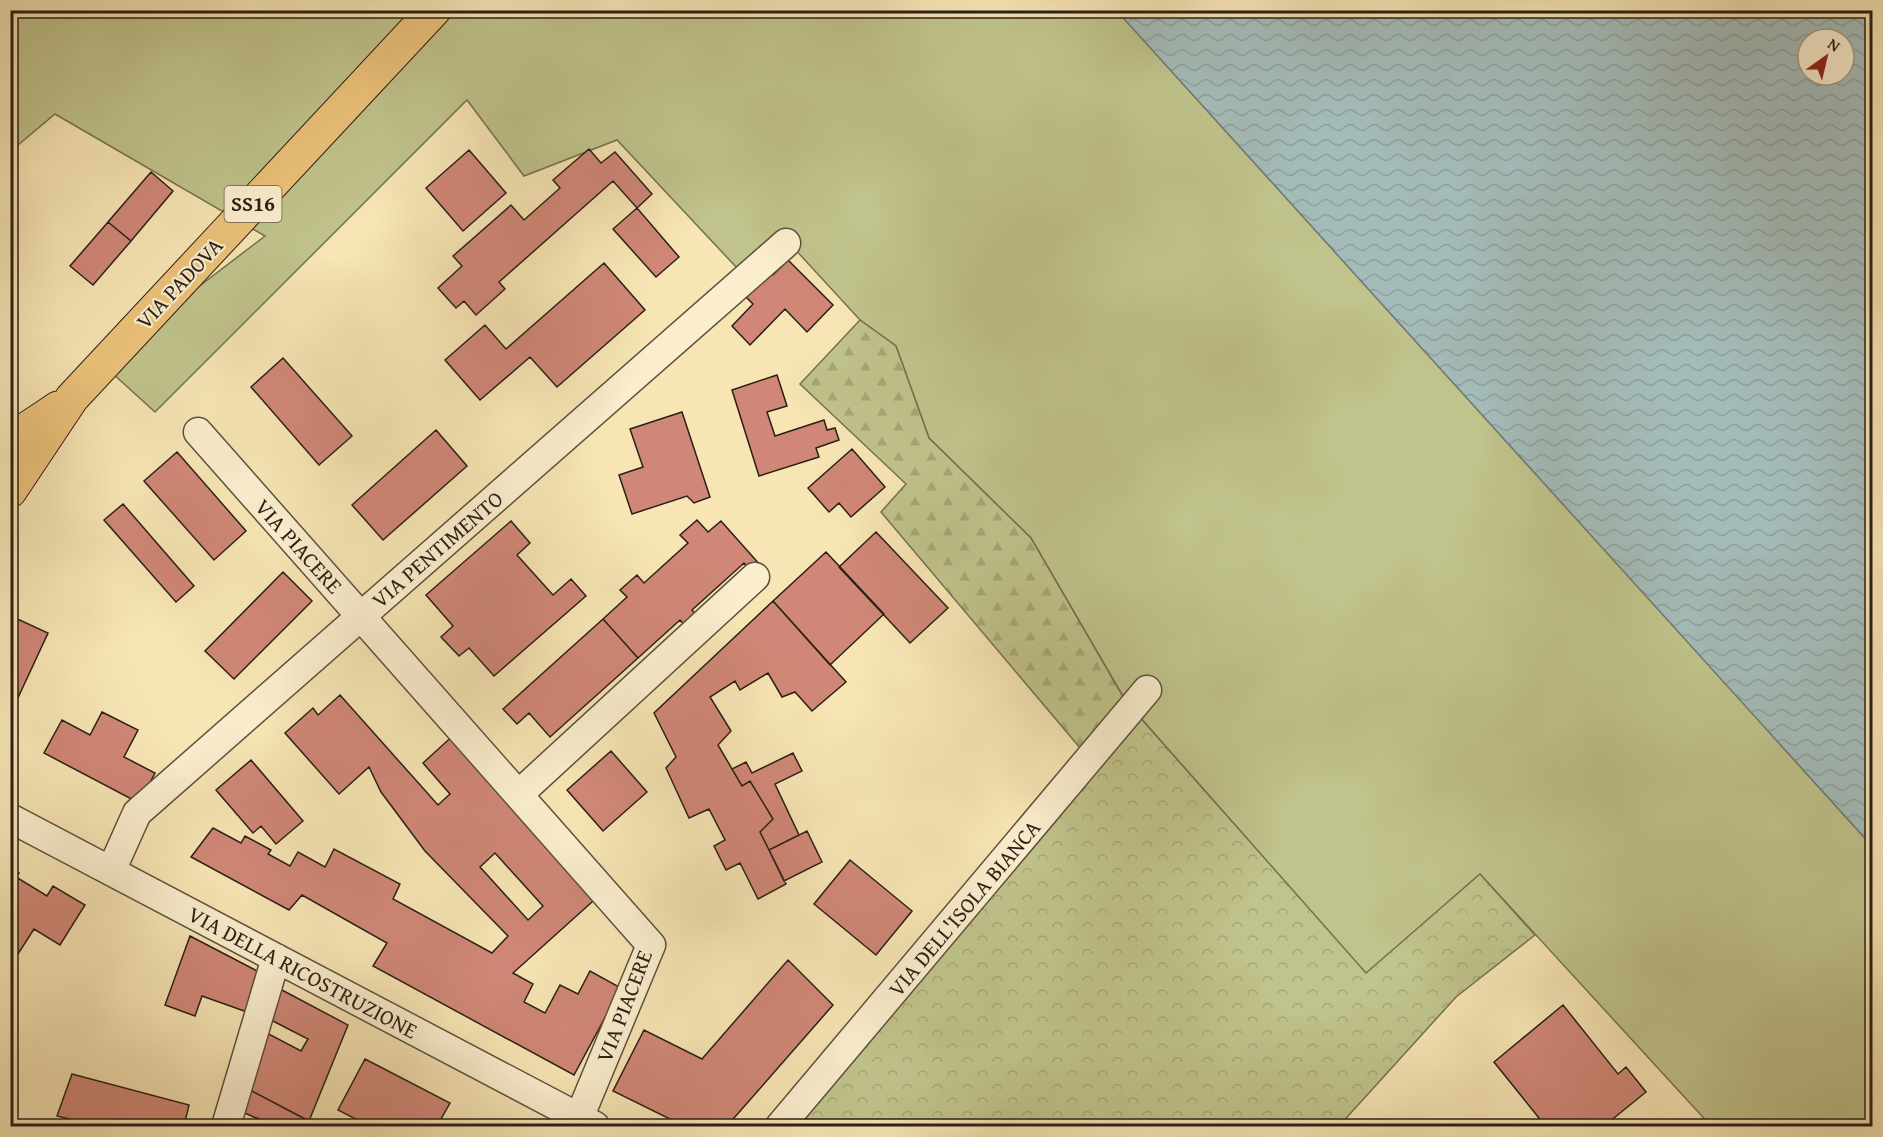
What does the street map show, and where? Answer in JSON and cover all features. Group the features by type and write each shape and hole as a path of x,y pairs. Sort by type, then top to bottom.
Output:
{"main road":[{"name":"VIA PADOVA","path":"10,491 72,398 434,10"},
{"name":"VIA PADOVA","path":"10,440 72,398"}],"street":[{"name":"VIA PENTIMENTO","path":"111,871 137,813 786,243"},
{"name":"VIA PIACERE","path":"198,432 651,945 587,1122"},
{"path":"519,794 755,577"},
{"name":"VIA DELL'ISOLA BIANCA","path":"780,1126 1147,690"},
{"name":"VIA DELLA RICOSTRUZIONE","path":"10,818 587,1122"},
{"path":"226,1126 276,958"}],"green space":[{"path":"10,11 1117,11 1872,846 1872,1126 1711,1126 1480,874 1366,974 1125,700 1031,538 929,438 896,346 860,320 781,234 737,268 617,140 524,176 467,100 155,412 100,362 265,236 55,114 11,151"},
{"path":"860,320 896,346 929,438 1031,538 1125,700 1081,749 881,512 906,484 800,384"},
{"path":"1136,713 1366,973 1480,874 1535,935 1456,997 1339,1126 776,1126"}],"water":[{"path":"1117,11 1872,11 1872,846"}],"building":[{"path":"589,149 601,163 615,152 652,194 637,208 613,181 499,282 505,289 476,315 464,301 456,308 438,288 462,266 453,256 511,205 524,220 560,188 553,180"},
{"path":"469,150 506,193 463,231 426,188"},
{"path":"151,172 173,191 131,241 108,222"},
{"path":"637,208 679,257 656,277 613,229"},
{"path":"108,222 131,241 93,285 70,266"},
{"path":"788,260 833,305 807,332 785,309 750,345 732,326 753,304 744,295 769,270 773,275"},
{"path":"604,263 645,310 557,387 530,357 480,400 445,360 485,325 506,349"},
{"path":"10,310 18,317 10,326"},
{"path":"283,358 352,436 319,465 251,387"},
{"path":"777,375 787,406 767,412 775,436 824,420 827,430 835,428 839,440 816,448 819,457 759,476 732,390"},
{"path":"682,412 710,497 694,503 687,496 632,514 619,475 643,467 630,429"},
{"path":"436,430 467,466 383,540 352,505"},
{"path":"852,449 885,487 851,517 839,503 829,512 808,488"},
{"path":"177,452 246,531 214,560 144,481"},
{"path":"123,504 194,586 176,602 104,520"},
{"path":"697,520 708,532 721,521 761,566 753,574 744,563 692,610 704,623 692,634 680,620 638,658 603,619 627,597 620,590 637,575 644,583 688,543 680,535"},
{"path":"511,521 530,543 517,555 553,595 571,579 586,596 494,676 469,648 459,656 441,637 453,626 426,595"},
{"path":"876,532 948,608 910,643 839,567"},
{"path":"826,552 884,614 830,665 773,601"},
{"path":"283,572 312,601 234,679 205,651"},
{"path":"773,601 846,682 812,711 795,692 782,697 768,673 740,690 735,681 710,697 731,731 718,745 742,786 750,781 773,819 760,832 786,884 758,899 740,863 726,870 714,846 725,840 709,809 689,818 666,768 676,757 654,713"},
{"path":"11,616 48,633 10,715 10,618"},
{"path":"603,619 638,658 550,737 529,713 517,724 503,709"},
{"path":"340,695 438,805 450,794 423,763 457,732 602,893 513,973 533,984 524,1002 545,1013 560,985 578,994 590,971 621,988 574,1075 373,966 387,943 302,895 289,910 191,857 213,828 241,843 245,836 271,850 268,854 290,866 298,852 325,867 334,849 400,884 393,899 492,953 508,936 425,851 381,792 369,767 339,794 285,733 313,708 318,715","holes":["495,853 543,906 528,920 480,867"]},
{"path":"102,712 138,730 124,757 155,773 139,803 44,753 62,720 90,735"},
{"path":"611,751 647,792 603,831 567,790"},
{"path":"793,753 802,771 775,784 799,835 769,850 760,832 773,819 750,781 742,786 732,769 746,762 752,773"},
{"path":"251,760 303,821 276,844 261,826 253,833 216,790"},
{"path":"807,831 822,862 784,881 769,850"},
{"path":"850,860 912,911 876,955 814,904"},
{"path":"10,868 19,873 16,877 47,896 53,886 85,905 60,945 34,929 16,957 10,954"},
{"path":"190,936 261,973 247,1012 202,996 195,1016 165,1005"},
{"path":"788,960 833,1005 727,1126 684,1126 613,1091 644,1030 702,1059"},
{"path":"280,989 348,1025 309,1121 250,1090 267,1033 301,1051 308,1039 271,1020"},
{"path":"1563,1005 1618,1074 1626,1067 1646,1092 1604,1126 1529,1126 1539,1118 1494,1062"},
{"path":"365,1059 450,1103 437,1126 369,1126 338,1110"},
{"path":"72,1074 189,1105 184,1126 98,1126 57,1116"},
{"path":"250,1090 303,1118 301,1126 273,1126 245,1113"},
{"path":"257,1118 273,1126 255,1126"},
{"path":"303,1118 319,1126 301,1126"}]}
